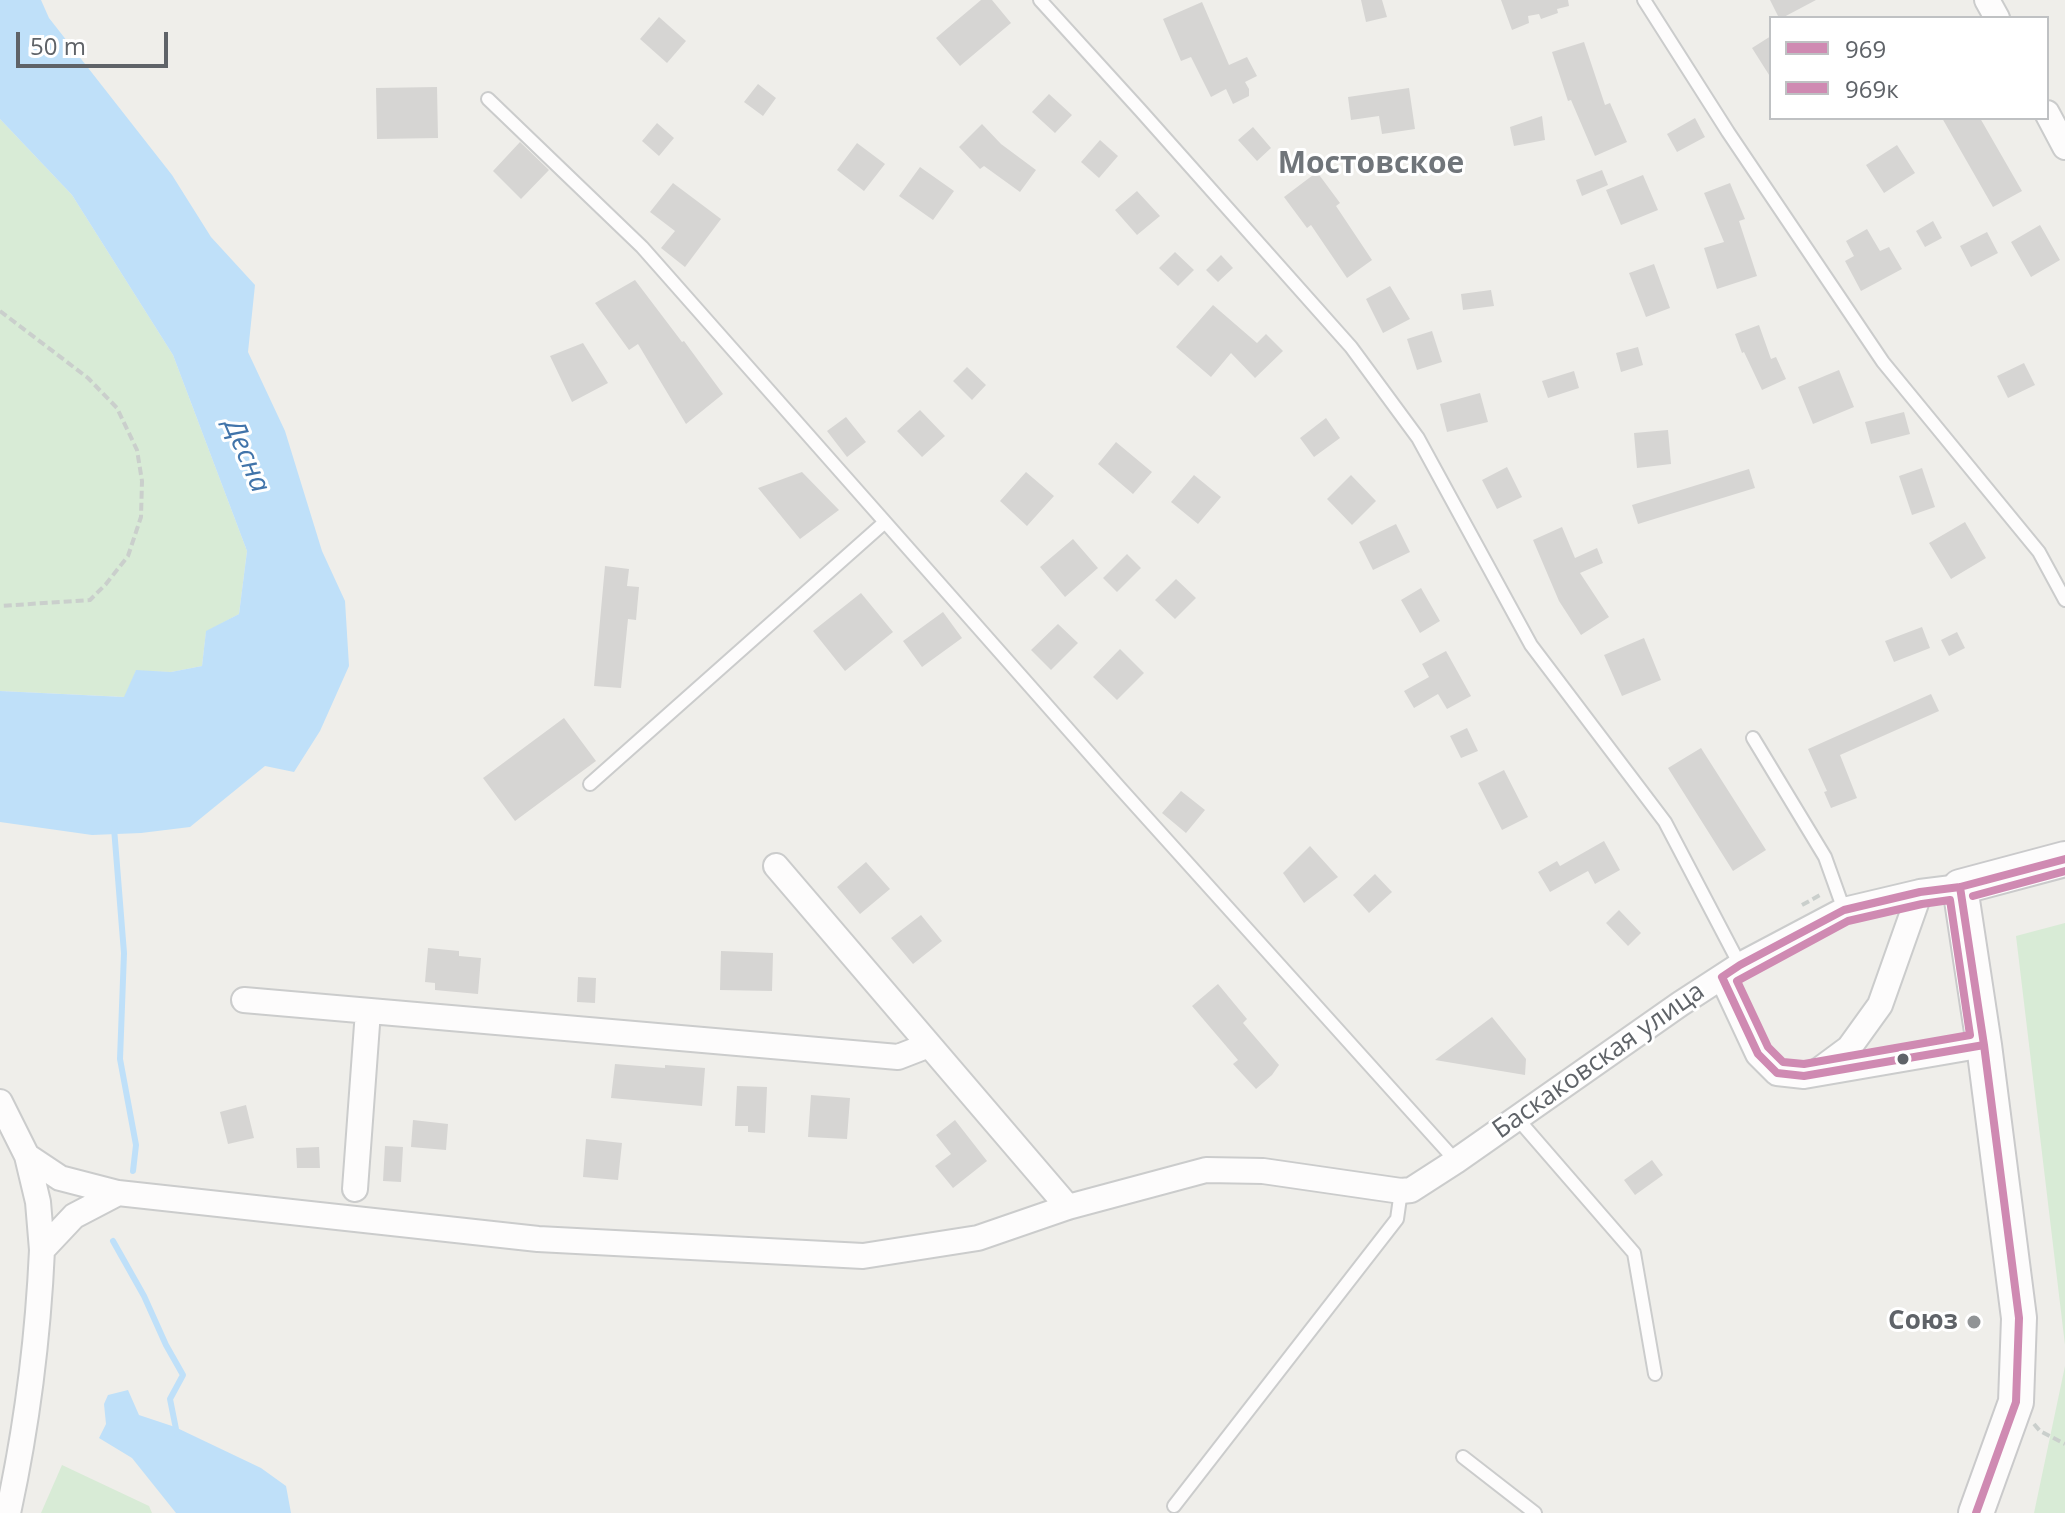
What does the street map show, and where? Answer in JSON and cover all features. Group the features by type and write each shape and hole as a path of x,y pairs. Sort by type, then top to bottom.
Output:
{"street":[{"path":"2049,117 2065,147"},
{"name":"Баскаковская улица","path":"1406,1191 1456,1161 1731,971 1844,910 1920,892 1960,887 2065,859"},
{"path":"776,866 1068,1207"},
{"path":"1960,887 2019,1318 2016,1402 1976,1513"},
{"path":"1812,1075 1849,1048 1880,1005 1920,892"},
{"path":"1731,971 1758,1054 1777,1073 1812,1075 1984,1045"},
{"path":"244,1000 898,1057 929,1045"},
{"path":"355,1189 368,1011"},
{"path":"0,1102 27,1156 38,1202 42,1250 39,1306 21,1452 8,1513"},
{"path":"27,1156 60,1178 118,1193 538,1239 863,1256 978,1238 1068,1207 1206,1170 1263,1171 1406,1191"},
{"path":"42,1250 74,1216 118,1193"}],"lane":[{"path":"1040,0 1341,335 1418,438 1531,645 1665,822 1731,971"},
{"path":"1644,0 1728,132 1883,362 2039,552 2065,600"},
{"path":"488,99 642,247 1119,787 1456,1161"},
{"path":"590,784 885,522"},
{"path":"1753,738 1825,857 1844,910"},
{"path":"1516,1117 1634,1253 1655,1374"},
{"path":"1174,1506 1397,1219 1406,1191"},
{"path":"1463,1457 1535,1513"}],"path":[{"path":"0,311 88,378 117,408 137,450 142,481 141,517 128,556 90,600 0,606"}],"green space":[{"path":"0,119 72,195 173,355 247,551 239,614 206,632 202,666 171,672 136,671 125,697 0,691"},
{"path":"2065,923 2065,1345 2016,936"},
{"path":"2065,1366 2065,1513 2034,1513"},
{"path":"62,1465 149,1506 152,1513 41,1513"}],"water":[{"name":"Десна","path":"0,0 41,0 49,18 172,175 211,237 255,285 248,352 285,431 322,551 345,601 349,666 320,731 294,772 265,766 190,827 92,835 0,822 0,691 124,697 136,670 171,672 202,666 206,631 239,614 247,551 173,355 72,195 0,119"},
{"path":"128,1390 139,1415 175,1427 261,1468 286,1486 291,1513 176,1513 132,1458 99,1438 106,1424 104,1404 108,1395"}],"building":[{"path":"981,0 992,0 1011,23 960,66 936,38"},
{"path":"1361,0 1382,0 1387,17 1366,22"},
{"path":"1501,0 1568,0 1569,6 1541,19 1539,14 1528,16 1529,23 1512,30"},
{"path":"1770,0 1816,0 1786,16 1778,16"},
{"path":"1202,2 1229,65 1247,57 1257,76 1245,82 1249,96 1233,104 1226,89 1211,97 1191,57 1181,61 1163,19"},
{"path":"659,17 686,41 667,63 640,39"},
{"path":"1769,37 1769,75 1752,48"},
{"path":"1584,42 1605,105 1610,103 1627,142 1595,156 1571,100 1568,101 1552,52"},
{"path":"758,84 776,98 763,116 744,102"},
{"path":"437,87 438,138 377,139 376,88"},
{"path":"1409,88 1415,129 1382,134 1379,116 1351,120 1348,97"},
{"path":"1049,94 1072,115 1055,133 1032,112"},
{"path":"1542,116 1545,140 1514,146 1510,127"},
{"path":"1695,118 1705,137 1677,152 1667,134"},
{"path":"1943,120 1981,120 2022,191 1993,207"},
{"path":"657,123 674,138 659,156 642,141"},
{"path":"982,124 1001,144 1036,170 1020,192 984,166 980,169 959,147"},
{"path":"1253,127 1271,148 1257,161 1238,140"},
{"path":"1100,140 1118,156 1099,178 1081,162"},
{"path":"520,142 549,170 521,199 493,171"},
{"path":"857,143 885,164 864,191 837,170"},
{"path":"1897,145 1915,173 1884,193 1866,165"},
{"path":"920,167 954,191 933,220 899,196"},
{"path":"1602,170 1608,185 1582,196 1576,180"},
{"path":"1317,172 1340,203 1336,206 1372,260 1347,278 1311,225 1307,228 1284,197"},
{"path":"1643,175 1658,210 1621,225 1606,190"},
{"path":"673,183 721,219 685,267 661,248 675,231 650,212"},
{"path":"1730,183 1745,219 1739,221 1757,276 1717,289 1704,248 1724,242 1704,193"},
{"path":"1137,191 1160,216 1137,235 1115,210"},
{"path":"1933,221 1942,238 1925,247 1916,231"},
{"path":"2040,225 2060,260 2031,277 2011,242"},
{"path":"1867,229 1880,251 1889,247 1902,269 1861,291 1845,261 1854,256 1846,241"},
{"path":"1987,232 1998,253 1971,267 1960,246"},
{"path":"1175,252 1194,270 1178,286 1159,268"},
{"path":"1221,255 1233,268 1218,282 1206,270"},
{"path":"1654,264 1670,308 1646,317 1629,273"},
{"path":"635,280 723,394 686,424 638,344 629,350 595,303"},
{"path":"1390,286 1410,319 1383,333 1366,299"},
{"path":"1491,290 1494,306 1463,310 1461,294"},
{"path":"1213,305 1257,343 1266,334 1283,351 1255,378 1231,353 1211,377 1176,347"},
{"path":"1759,325 1771,359 1776,357 1786,379 1762,390 1735,334"},
{"path":"1432,331 1442,362 1417,370 1407,339"},
{"path":"583,343 608,383 572,402 550,356"},
{"path":"1638,347 1643,365 1621,372 1616,353"},
{"path":"2024,363 2035,385 2008,398 1997,376"},
{"path":"967,367 986,385 972,400 953,381"},
{"path":"1839,370 1854,407 1813,424 1798,387"},
{"path":"1574,371 1579,388 1548,398 1542,381"},
{"path":"1480,393 1488,422 1447,432 1440,404"},
{"path":"920,410 945,436 922,457 897,431"},
{"path":"1904,412 1910,434 1871,444 1865,422"},
{"path":"846,417 866,442 847,457 827,431"},
{"path":"1326,418 1340,438 1314,457 1300,438"},
{"path":"1668,430 1671,464 1637,468 1634,433"},
{"path":"1116,442 1152,472 1133,494 1098,464"},
{"path":"1507,467 1522,497 1497,509 1482,480"},
{"path":"1922,468 1935,507 1912,515 1899,476"},
{"path":"1749,469 1755,488 1638,524 1632,505"},
{"path":"802,472 839,510 800,539 758,488"},
{"path":"1026,472 1054,496 1027,526 1000,501"},
{"path":"1194,475 1221,497 1198,524 1171,502"},
{"path":"1351,475 1376,501 1352,525 1327,499"},
{"path":"1965,522 1986,558 1951,579 1929,543"},
{"path":"1396,524 1410,552 1373,570 1359,542"},
{"path":"1562,527 1575,558 1597,548 1603,563 1580,573 1609,617 1581,635 1559,601 1533,540"},
{"path":"1073,539 1098,568 1065,597 1040,567"},
{"path":"1127,554 1141,568 1117,592 1103,578"},
{"path":"605,566 629,569 627,586 639,587 636,620 628,619 621,688 594,686"},
{"path":"1176,579 1196,598 1175,619 1155,600"},
{"path":"1421,588 1440,621 1420,633 1401,600"},
{"path":"861,593 893,632 845,671 813,631"},
{"path":"943,612 962,638 922,667 903,641"},
{"path":"1058,624 1078,643 1051,670 1031,650"},
{"path":"1922,627 1930,648 1894,662 1885,641"},
{"path":"1957,632 1965,648 1949,656 1941,640"},
{"path":"1644,638 1661,680 1622,696 1604,655"},
{"path":"1120,649 1144,673 1117,700 1093,677"},
{"path":"1446,651 1471,696 1447,709 1438,694 1414,708 1404,691 1429,677 1422,664"},
{"path":"1931,694 1939,711 1840,755 1857,798 1831,808 1824,792 1827,791 1808,749"},
{"path":"564,718 596,761 515,821 483,778"},
{"path":"1467,728 1478,751 1461,758 1450,736"},
{"path":"1701,748 1766,850 1733,871 1668,768"},
{"path":"1504,770 1528,817 1502,830 1478,783"},
{"path":"1181,791 1205,810 1186,833 1162,813"},
{"path":"1604,841 1620,870 1595,884 1588,871 1550,892 1538,872 1557,861 1560,866"},
{"path":"1310,846 1338,877 1304,903 1283,873"},
{"path":"866,862 890,889 860,914 837,887"},
{"path":"1375,874 1392,892 1369,913 1353,895"},
{"path":"1619,910 1641,933 1628,946 1606,923"},
{"path":"921,915 942,941 913,964 891,938"},
{"path":"428,948 459,951 459,956 481,958 478,994 435,990 435,983 425,982"},
{"path":"721,951 773,953 772,991 720,990"},
{"path":"578,977 596,978 595,1003 577,1002"},
{"path":"1218,984 1247,1019 1243,1023 1279,1065 1256,1089 1233,1064 1238,1060 1192,1006"},
{"path":"1492,1017 1526,1059 1525,1075 1435,1060"},
{"path":"615,1064 705,1068 702,1106 611,1098"},
{"path":"737,1086 767,1087 765,1133 748,1132 748,1126 735,1126"},
{"path":"811,1095 850,1098 847,1139 808,1137"},
{"path":"246,1105 254,1138 228,1144 220,1112"},
{"path":"413,1120 448,1124 446,1150 411,1147"},
{"path":"955,1120 987,1161 953,1188 935,1166 951,1154 936,1135"},
{"path":"586,1139 622,1143 618,1180 583,1177"},
{"path":"385,1146 403,1147 401,1182 383,1181"},
{"path":"319,1147 320,1168 297,1168 296,1148"},
{"path":"1652,1160 1663,1175 1635,1195 1624,1180"}],"waterway":[{"path":"114,828 124,953 120,1059 136,1145 133,1171"},
{"path":"113,1241 183,1375 170,1399 177,1434"}],"transit line":[{"name":"969","path":"1722,977 1844,910 1920,892 1960,887 2065,859"},
{"name":"969к","path":"1973,896 2065,871"},
{"name":"969","path":"1960,887 2019,1318 2016,1402 1976,1513"},
{"name":"969к","path":"1950,900 1970,1035 1804,1064 1783,1062 1768,1047 1737,981 1848,921 1950,900"},
{"name":"969","path":"1722,977 1758,1054 1777,1073 1804,1076 1984,1045"}],"place":[{"name":"Союз","path":"1974,1322"}],"district":[{"name":"Мостовское","path":"1371,164"}]}
